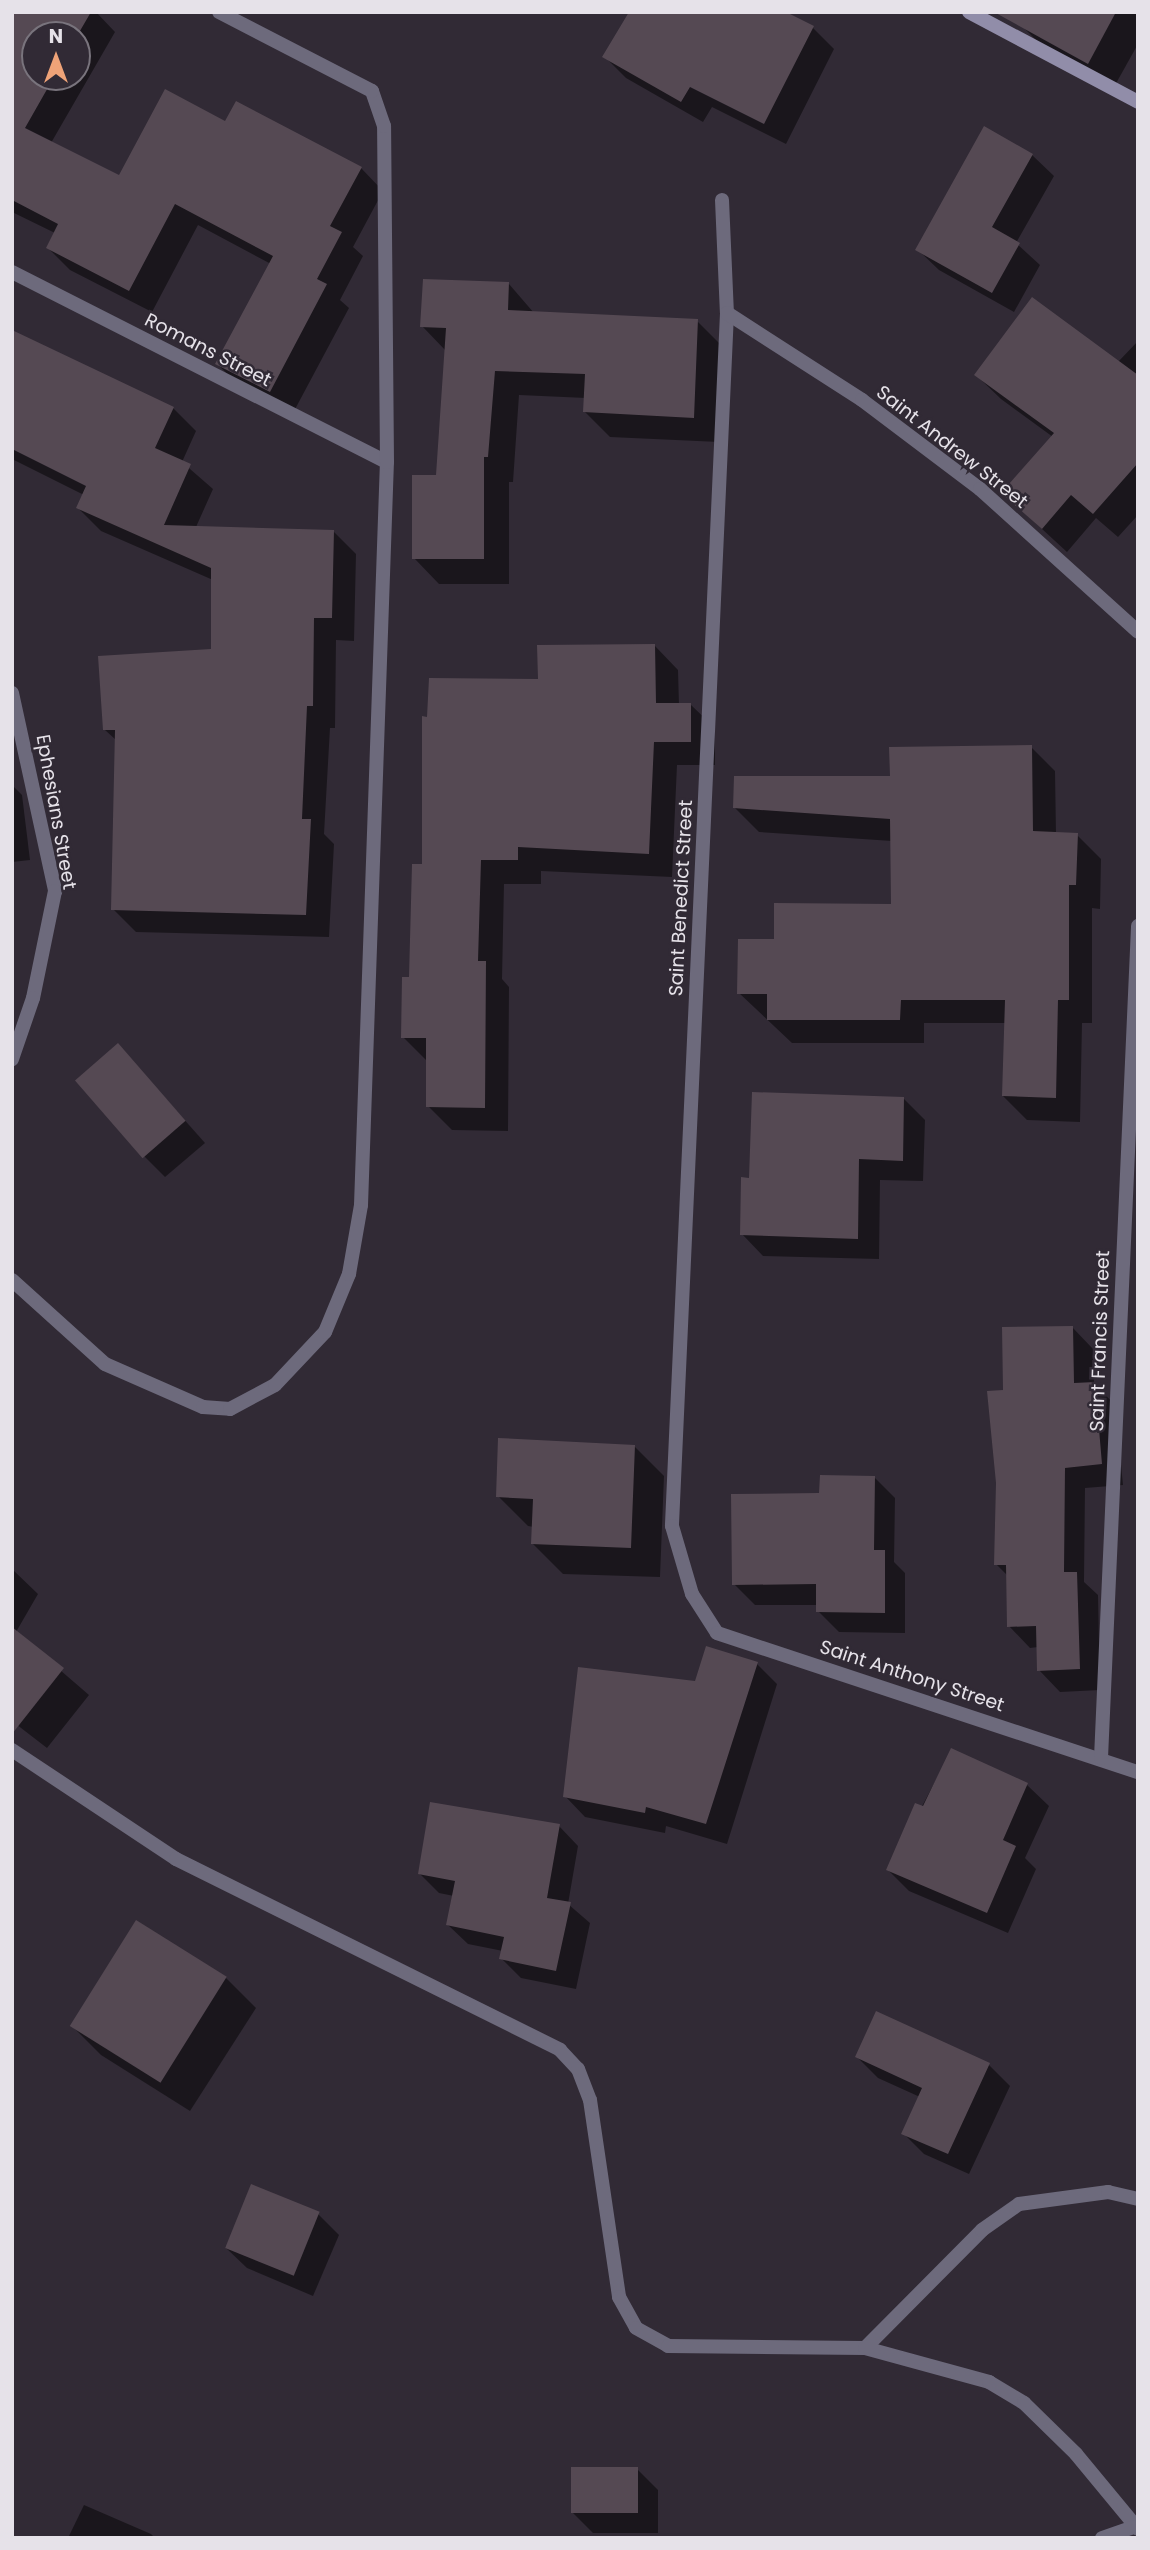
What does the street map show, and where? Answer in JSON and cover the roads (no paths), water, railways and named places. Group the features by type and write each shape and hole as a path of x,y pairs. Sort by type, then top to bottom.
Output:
{"main road":[{"path":"969,12 1138,103"}],"street":[{"path":"12,1280 105,1364 203,1408 230,1409 275,1385 325,1332 349,1274 361,1205 387,462 384,125 372,91 219,12"},
{"name":"Saint Benedict Street","path":"692,1594 672,1525 727,313 722,200"},
{"name":"Romans Street","path":"12,272 387,462"},
{"name":"Saint Andrew Street","path":"727,313 862,400 980,489 1138,632"},
{"name":"Ephesians Street","path":"12,693 55,891 33,998 12,1059"},
{"name":"Saint Francis Street","path":"1101,1758 1138,926"},
{"name":"Saint Anthony Street","path":"692,1594 717,1633 1138,1772"},
{"path":"12,1750 176,1859 560,2050 578,2069 590,2100 619,2297 636,2328 668,2346 865,2348 989,2382 1024,2403 1076,2454 1136,2528 1102,2538"},
{"path":"865,2348 982,2230 1019,2204 1108,2192 1138,2199"}]}
